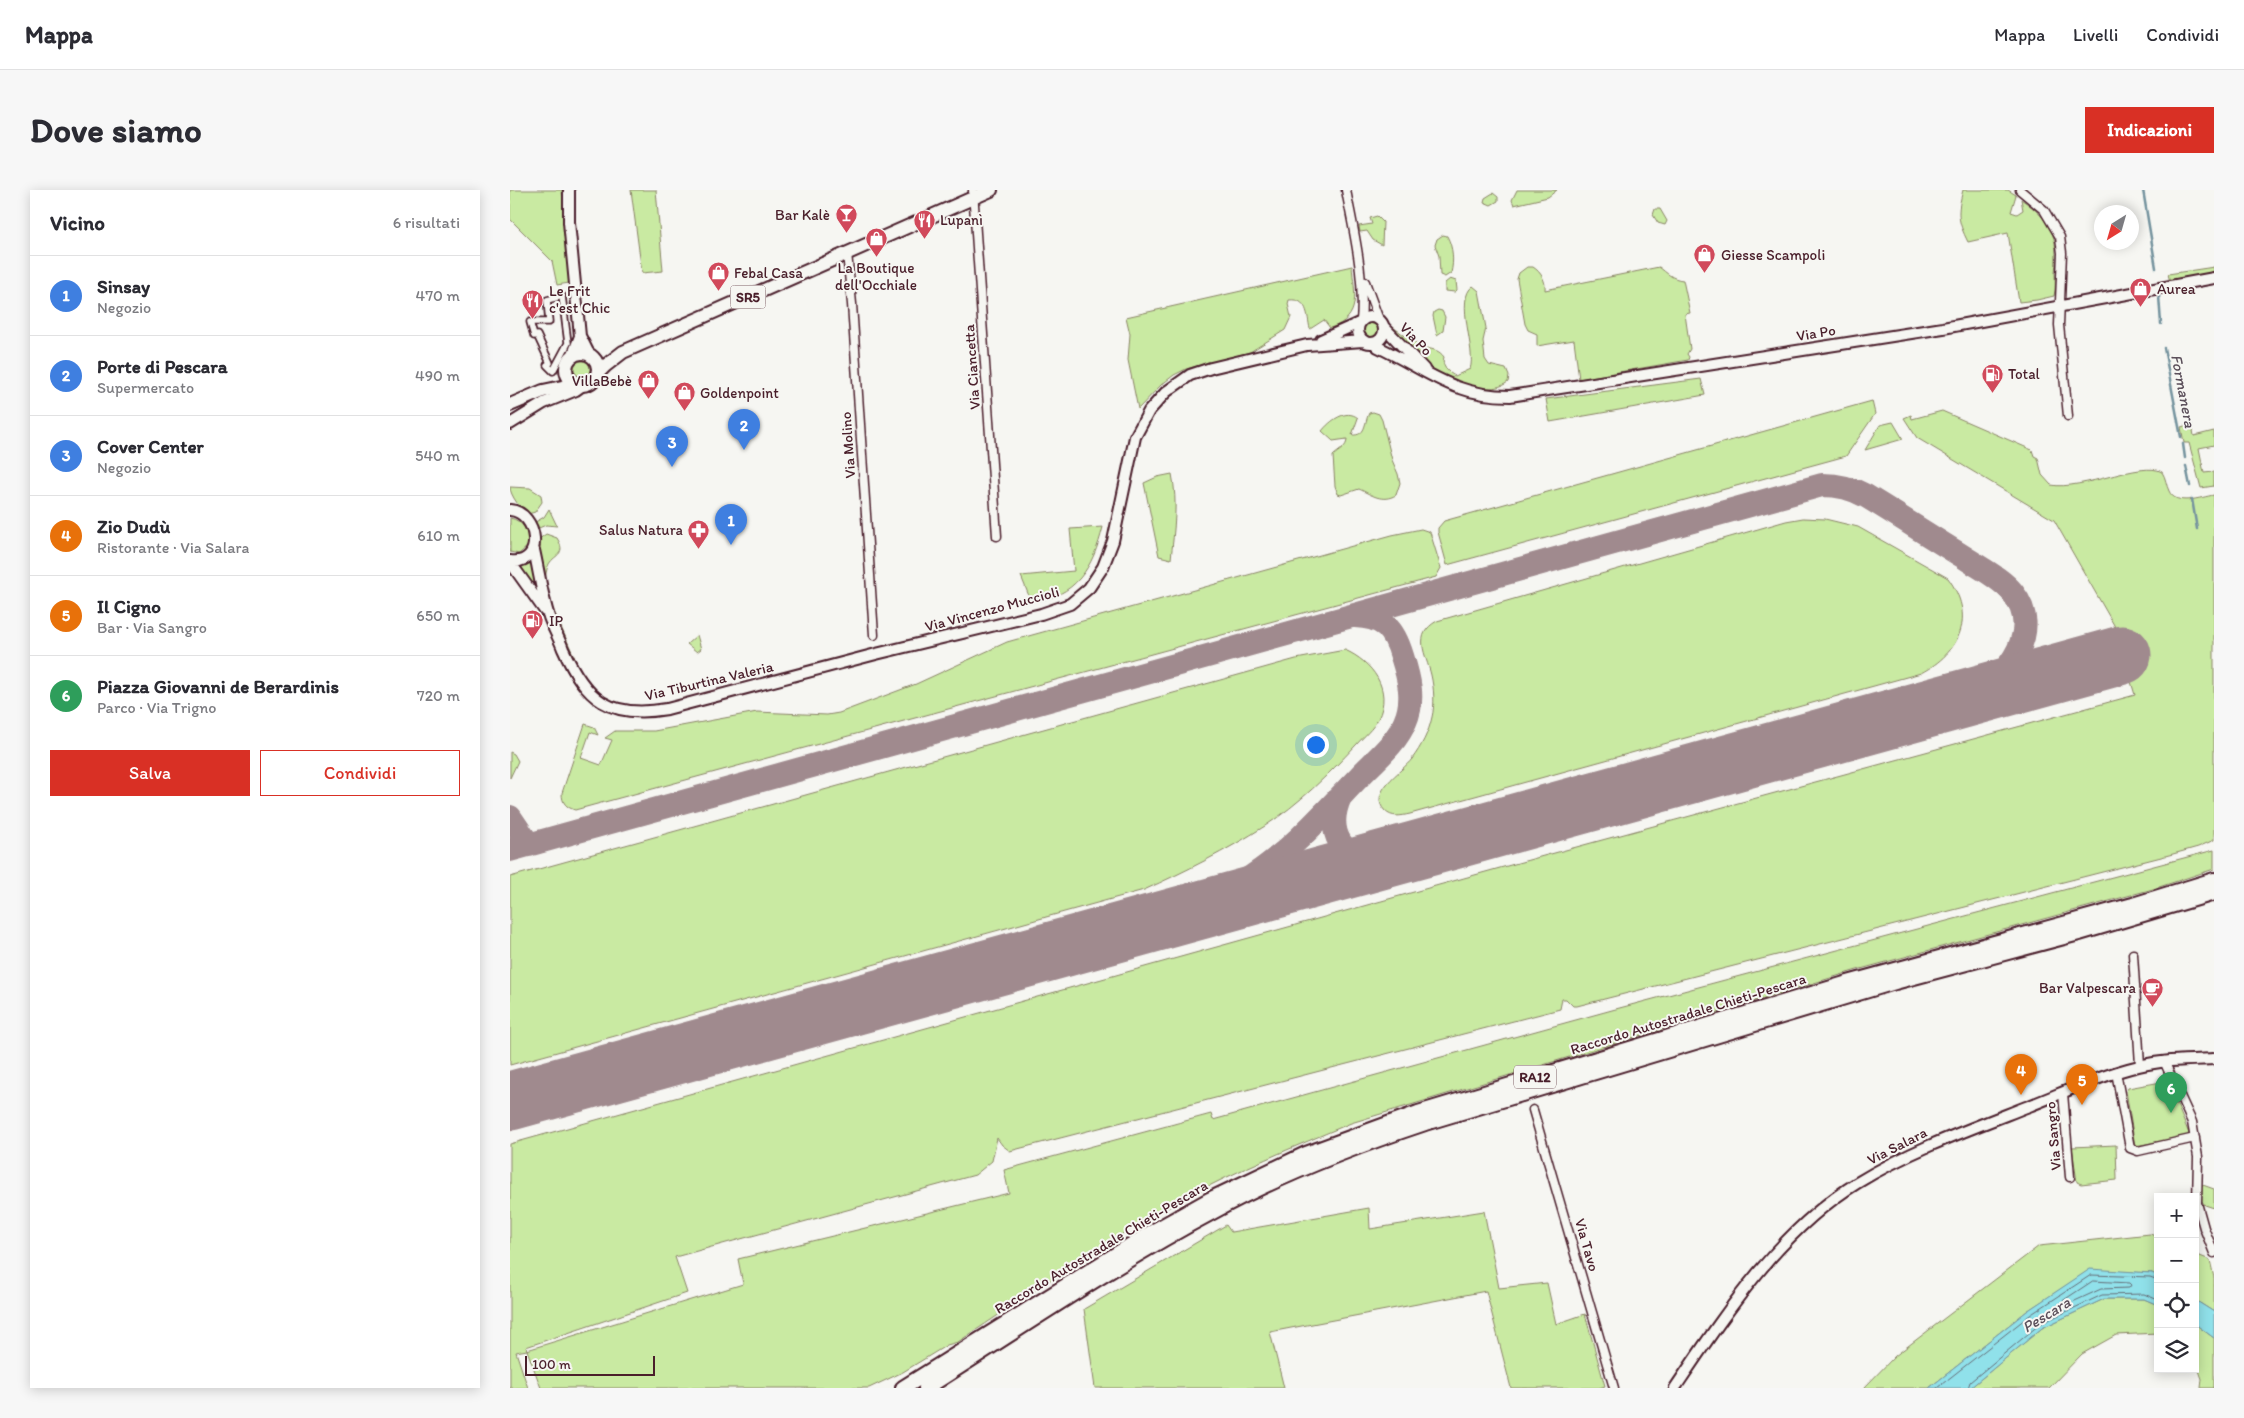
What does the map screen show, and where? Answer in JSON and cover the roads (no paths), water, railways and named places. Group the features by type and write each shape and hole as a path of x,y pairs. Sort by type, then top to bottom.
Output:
{"highway":[{"name":"Raccordo Autostradale Chieti-Pescara","path":"903,1388 1178,1216 1260,1175 1360,1133 1427,1110 1840,986 2142,902 2214,880"},
{"name":"Raccordo Autostradale Chieti-Pescara","path":"926,1388 1127,1261 1190,1224 1265,1185 1366,1143 1425,1123 1895,982 2079,933 2214,893"}],"main road":[{"name":"SR5","path":"510,405 543,392 592,382 604,366 623,352 847,253 973,194 991,190"},
{"name":"SR5","path":"543,392 566,370 566,365 572,357 581,353 591,356 623,352"},
{"path":"591,356 597,365 597,374"},
{"path":"566,370 569,379 579,385"}],"street":[{"path":"569,190 569,222 580,336 591,356"},
{"path":"1346,190 1360,266 1363,305 1358,335 1368,342 1383,335 1381,323 1370,299 1360,266"},
{"path":"2020,190 2044,210 2060,237 2062,253 2059,326 2068,416"},
{"name":"Via Ciancetta","path":"973,194 997,536"},
{"name":"Via Molino","path":"847,253 874,636"},
{"name":"Via Po","path":"1368,342 1440,381 1463,391 1482,395 1510,396 1943,328 2214,278"},
{"path":"562,296 568,344 553,370 547,365 550,363 537,335 534,336 530,322 549,322 547,300 562,296"},
{"path":"1360,322 1372,317 1381,323"},
{"name":"Via Vincenzo Muccioli","path":"863,658 1041,614 1059,609 1076,600 1095,581 1108,556 1116,525 1130,450 1144,418 1160,397 1177,383 1197,373 1307,345 1360,322"},
{"name":"Via Po","path":"1381,323 1426,372"},
{"path":"572,357 580,336"},
{"name":"Via Vincenzo Muccioli","path":"1307,345 1368,342"},
{"path":"510,424 552,399 576,390 579,385"},
{"name":"Via Tiburtina Valeria","path":"512,509 526,519 535,536 534,550 550,618 572,669 583,687 602,703 637,712 667,709 863,658"},
{"path":"510,562 524,559 534,550"},
{"name":"Via Tiburtina Valeria","path":"510,562 550,618"},
{"path":"2133,954 2140,1065"},
{"name":"Via Salara","path":"1675,1388 1714,1330 1753,1279 1790,1239 1821,1211 1856,1184 1946,1138 2116,1072 2164,1061 2214,1059"},
{"path":"2164,1061 2192,1122 2198,1157 2197,1203 2214,1253"},
{"path":"2116,1072 2130,1148 2138,1151 2195,1138"},
{"name":"Via Sangro","path":"2063,1093 2070,1178"},
{"name":"Via Tavo","path":"1534,1110 1614,1388"}],"water":[{"name":"Pescara","path":"2090,1269 2154,1274 2154,1303 2144,1299 2104,1299 2042,1328 1970,1388 1929,1388 2027,1311"},
{"path":"2199,1303 2214,1312 2214,1338 2199,1327"}],"waterway":[{"name":"Formanera","path":"2143,190 2156,268"},
{"name":"Formanera","path":"2159,296 2161,324"},
{"name":"Formanera","path":"2164,348 2181,437"},
{"name":"Formanera","path":"2183,444 2185,458"},
{"name":"Formanera","path":"2186,466 2190,486"},
{"name":"Formanera","path":"2192,499 2197,529"}],"place":[{"name":"Bar Kalè","path":"846,234"},
{"name":"Lupanì","path":"924,239"},
{"name":"La Boutique dell'Occhiale","path":"876,258"},
{"name":"Giesse Scampoli","path":"1705,274"},
{"name":"Febal Casa","path":"718,292"},
{"name":"Aurea","path":"2141,308"},
{"name":"Le Frit c'est Chic","path":"533,319"},
{"name":"Total","path":"1992,393"},
{"name":"VillaBebè","path":"648,400"},
{"name":"Goldenpoint","path":"684,412"},
{"name":"Porte di Pescara","path":"744,450"},
{"name":"Cover Center","path":"672,467"},
{"name":"Sinsay","path":"731,545"},
{"name":"Salus Natura","path":"699,549"},
{"name":"IP","path":"533,640"},
{"name":"Bar Valpescara","path":"2152,1007"},
{"name":"Zio Dudù","path":"2021,1095"},
{"name":"Il Cigno","path":"2082,1105"},
{"name":"Piazza Giovanni de Berardinis","path":"2171,1113"}]}
